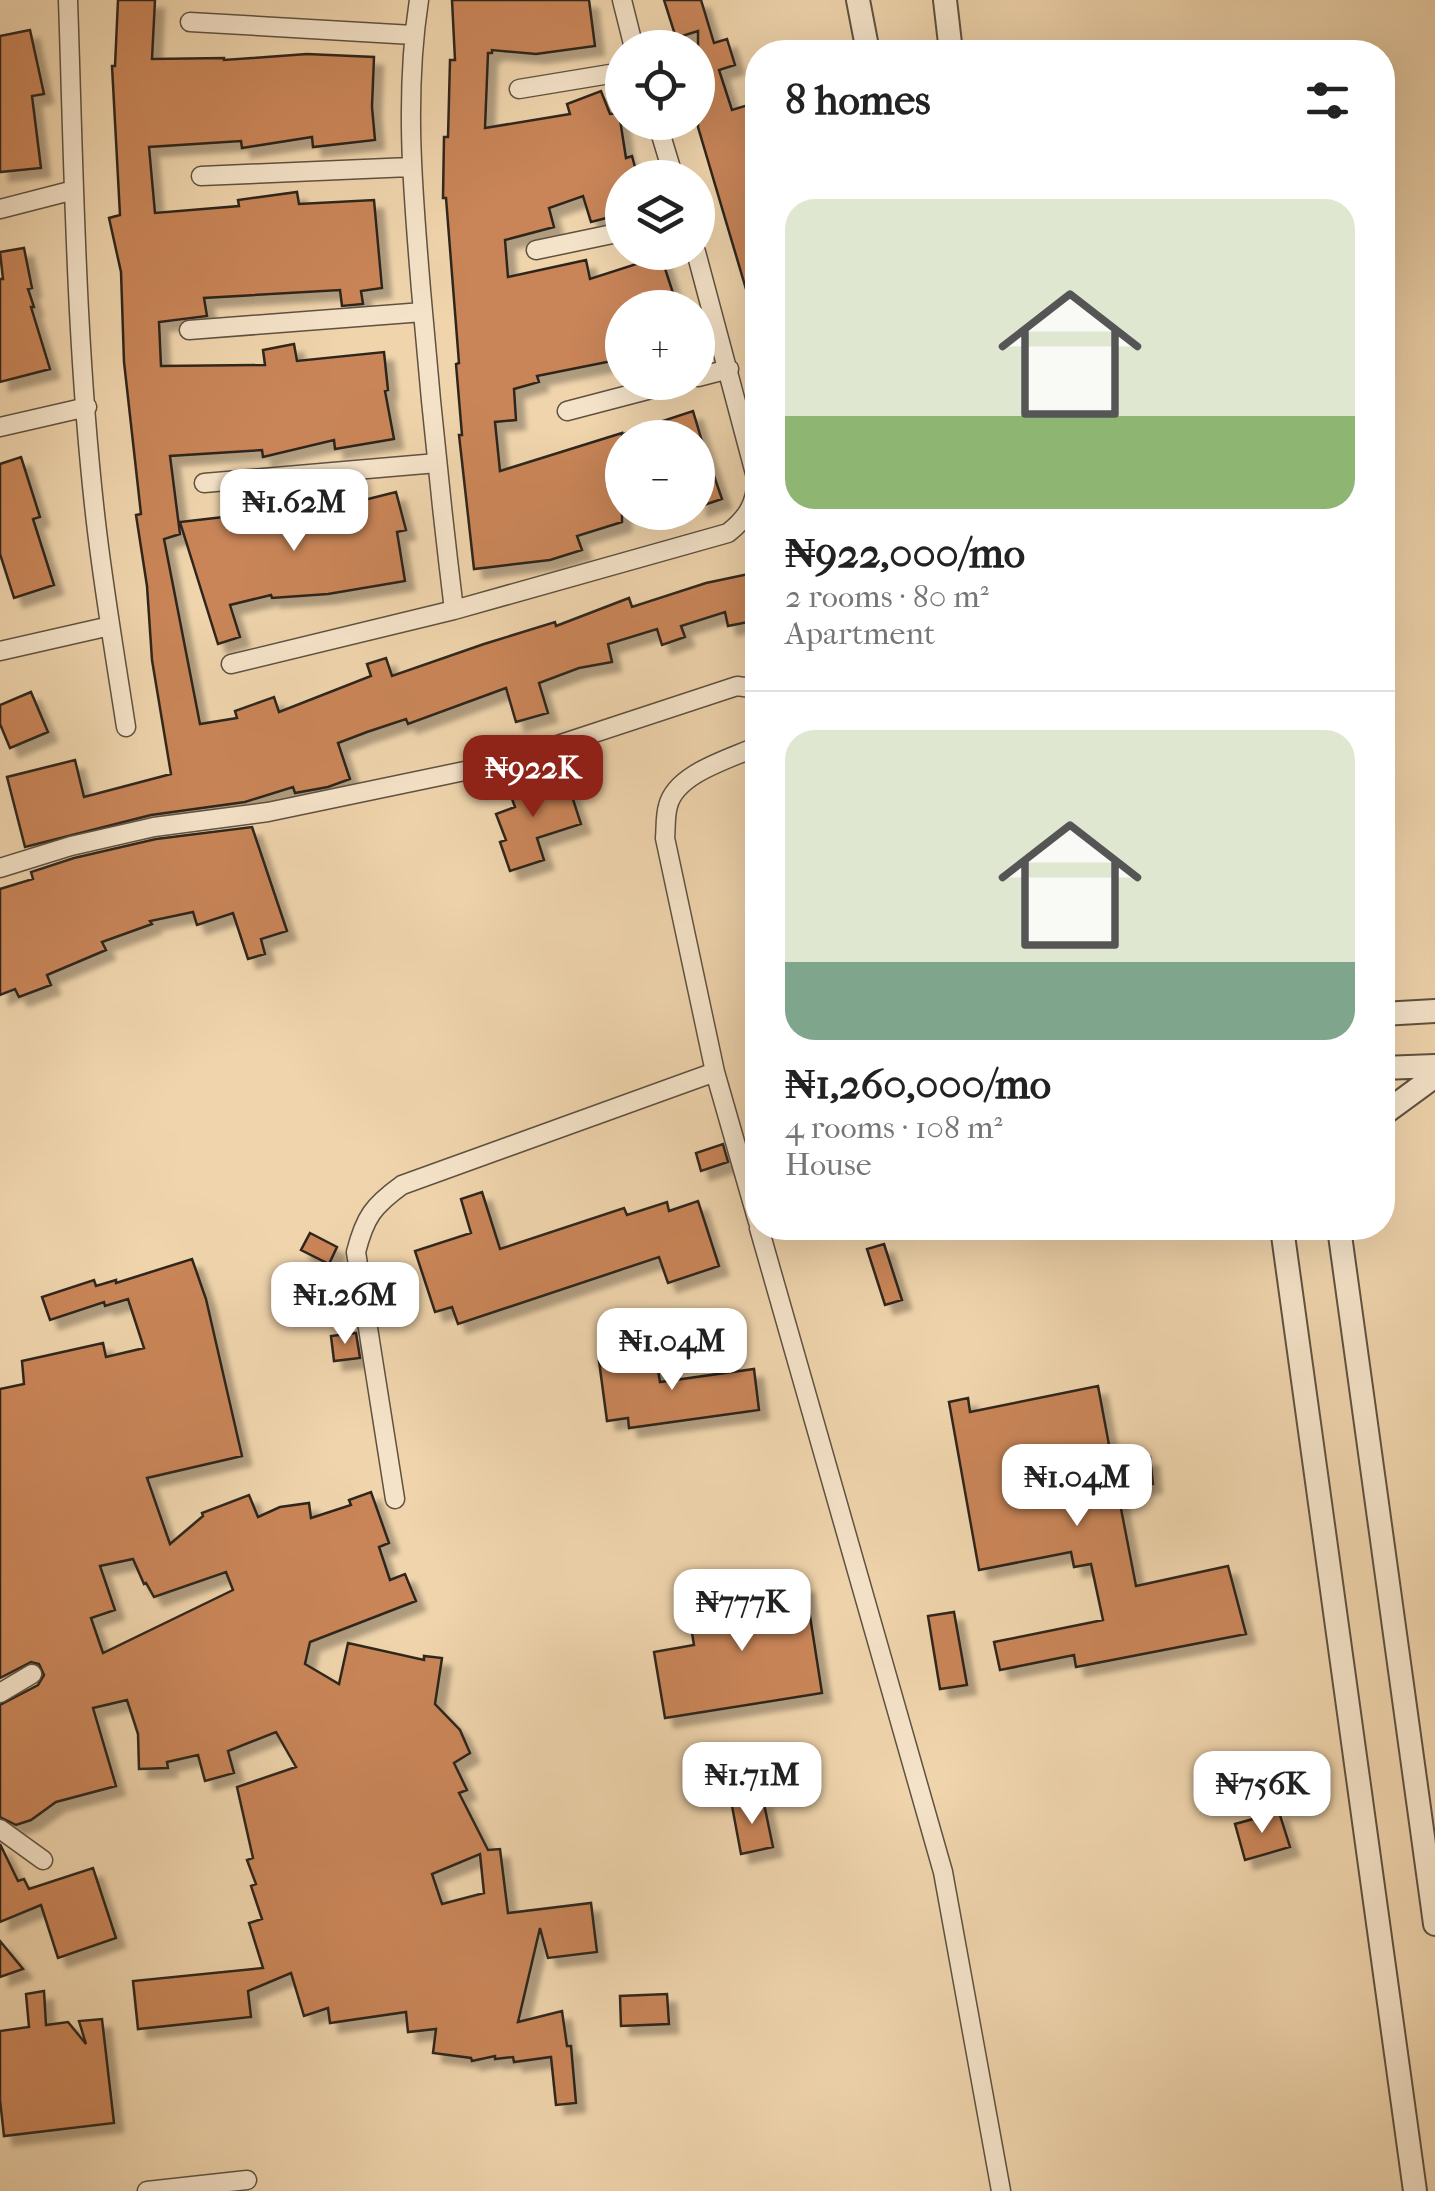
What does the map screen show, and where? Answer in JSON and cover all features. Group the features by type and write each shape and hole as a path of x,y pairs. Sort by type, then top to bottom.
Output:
{"street":[{"path":"68,0 86,407 97,528 126,727"},
{"path":"419,0 414,36 410,167 454,610"},
{"path":"622,0 630,30"},
{"path":"858,0 866,40"},
{"path":"945,0 950,40"},
{"path":"190,22 414,36"},
{"path":"519,90 605,75"},
{"path":"201,176 410,167"},
{"path":"0,209 74,190"},
{"path":"536,250 605,236"},
{"path":"701,270 745,435"},
{"path":"189,330 423,312"},
{"path":"715,373 728,370"},
{"path":"567,411 609,400"},
{"path":"0,427 86,407"},
{"path":"204,483 437,463"},
{"path":"231,664 454,610 728,534 745,519"},
{"path":"0,651 110,626"},
{"path":"0,868 154,827 268,812 503,763 737,686 745,687"},
{"path":"745,752 694,776 676,790 668,804 665,838 714,1072 745,1180"},
{"path":"1395,1011 1435,1011"},
{"path":"1395,1068 1435,1066"},
{"path":"395,1499 356,1252 364,1222 380,1200 402,1185 714,1072"},
{"path":"1395,1105 1435,1076"},
{"path":"762,1240 943,1872 1001,2191"},
{"path":"1284,1240 1415,2191"},
{"path":"1341,1240 1435,1924"},
{"path":"0,1693 32,1674"},
{"path":"0,1829 43,1860"},
{"path":"147,2191 247,2180"}],"building":[{"path":"118,0 155,0 152,59 224,60 307,54 374,57 375,140 313,147 312,137 242,148 241,141 149,147 155,213 239,206 238,200 297,192 299,204 374,200 382,288 361,291 363,304 342,306 340,290 204,298 207,316 159,322 161,366 265,365 263,350 294,344 297,361 384,352 388,390 385,391 394,439 335,449 334,440 263,457 262,450 170,456 180,534 164,539 200,724 237,718 235,711 274,697 279,712 371,676 367,664 386,658 392,676 555,622 556,626 629,598 632,607 745,575 745,623 728,626 725,612 681,626 685,637 662,645 657,629 608,644 612,662 579,668 539,683 548,713 516,722 506,688 408,724 406,719 338,743 350,779 328,787 295,793 293,787 245,802 151,815 25,847 7,777 75,760 84,797 171,774 152,660 147,586 136,515 141,514 124,362 121,272 109,218 120,215 115,66"},
{"path":"452,0 589,0 595,46 536,54 492,50 488,53 485,128 570,114 567,104 601,91 605,101 605,140 623,140 626,158 632,156 633,160 605,160 605,218 591,222 583,196 549,208 554,227 505,240 508,277 586,260 590,279 618,270 666,270 672,290 605,290 605,362 537,376 539,382 514,389 516,420 495,422 500,471 605,438 605,527 577,536 582,550 550,560 474,569 459,435 459,363 443,198 450,60 455,60"},
{"path":"664,0 701,0 710,30 673,30"},
{"path":"30,30 44,94 32,96 41,168 0,172 0,36"},
{"path":"727,39 735,65 719,70 732,110 745,106 745,286 715,184 715,160 708,160 702,140 715,140 715,43"},
{"path":"24,248 32,288 28,289 31,307 50,369 0,382 0,252"},
{"path":"693,411 696,420 666,420"},
{"path":"21,457 40,517 33,519 54,585 14,598 0,554 0,464"},
{"path":"715,479 722,499 715,501"},
{"path":"396,492 406,530 397,532 405,581 328,594 272,598 271,595 230,605 240,637 218,644 180,522 250,514 250,518 318,502 320,511"},
{"path":"31,692 48,732 10,748 0,724 0,705"},
{"path":"531,769 543,798 570,790 581,824 537,838 544,860 510,871 500,842 506,840 496,814 515,807 505,780"},
{"path":"252,827 287,931 261,939 265,954 248,959 233,913 197,925 193,912 150,921 152,924 102,942 106,950 47,975 51,985 19,997 15,989 0,995 0,889 33,879 31,872 74,858 156,839"},
{"path":"723,1144 728,1162 701,1171 696,1153"},
{"path":"482,1192 500,1249 624,1208 627,1215 667,1202 669,1211 698,1201 719,1266 668,1283 659,1257 458,1324 452,1307 435,1312 415,1251 471,1233 461,1199"},
{"path":"310,1233 337,1247 329,1264 301,1250"},
{"path":"884,1244 902,1300 885,1305 867,1249"},
{"path":"192,1259 206,1299 242,1456 147,1478 170,1544 202,1513 249,1495 258,1517 280,1507 309,1503 311,1518 351,1505 349,1500 371,1492 389,1543 379,1547 390,1580 405,1574 416,1601 310,1642 305,1664 339,1684 348,1643 424,1660 424,1656 442,1658 435,1704 460,1730 470,1753 454,1763 467,1790 459,1793 488,1850 500,1849 508,1913 591,1903 597,1952 548,1958 540,1928 518,2022 562,2011 567,2046 571,2046 576,2103 556,2105 551,2057 514,2062 513,2057 495,2056 472,2061 433,2053 436,2029 408,2032 406,2012 330,2023 328,2008 304,2016 291,1973 248,1991 251,2017 138,2029 133,1981 263,1968 249,1923 262,1919 251,1886 256,1884 247,1860 253,1858 237,1787 296,1767 276,1732 228,1751 234,1773 205,1781 198,1755 167,1762 168,1768 139,1769 138,1734 127,1700 93,1708 116,1786 56,1802 31,1820 16,1825 0,1817 0,1705 38,1685 44,1675 39,1664 31,1662 0,1678 0,1389 24,1384 22,1361 103,1343 106,1357 144,1348 128,1299 105,1306 104,1302 50,1320 42,1297 94,1280 96,1286","holes":["133,1559 154,1597 226,1572 233,1590 103,1653 91,1618 115,1610 100,1566","480,1854 484,1893 442,1904 432,1874"]},
{"path":"356,1333 360,1358 334,1361 331,1336"},
{"path":"655,1353 660,1382 754,1369 759,1410 629,1428 628,1418 607,1421 599,1361"},
{"path":"1098,1386 1112,1461 1150,1457 1153,1484 1117,1488 1136,1586 1228,1566 1246,1634 1076,1667 1074,1655 1000,1670 994,1642 1103,1620 1091,1564 1074,1567 1071,1552 979,1570 949,1402 968,1398 970,1412"},
{"path":"805,1584 822,1693 665,1718 654,1652 694,1645 687,1603"},
{"path":"954,1612 967,1685 940,1689 928,1616"},
{"path":"763,1799 773,1847 741,1854 732,1806"},
{"path":"1279,1812 1290,1847 1245,1860 1235,1824"},
{"path":"0,1844 18,1881 24,1879 29,1889 93,1868 116,1938 58,1958 41,1905 0,1922"},
{"path":"0,1941 23,1969 0,1977"},
{"path":"44,1991 46,2025 68,2022 86,2044 79,2021 102,2019 114,2123 4,2136 0,2031 29,2027 26,1994"},
{"path":"667,1994 669,2024 621,2026 620,1996"}]}
